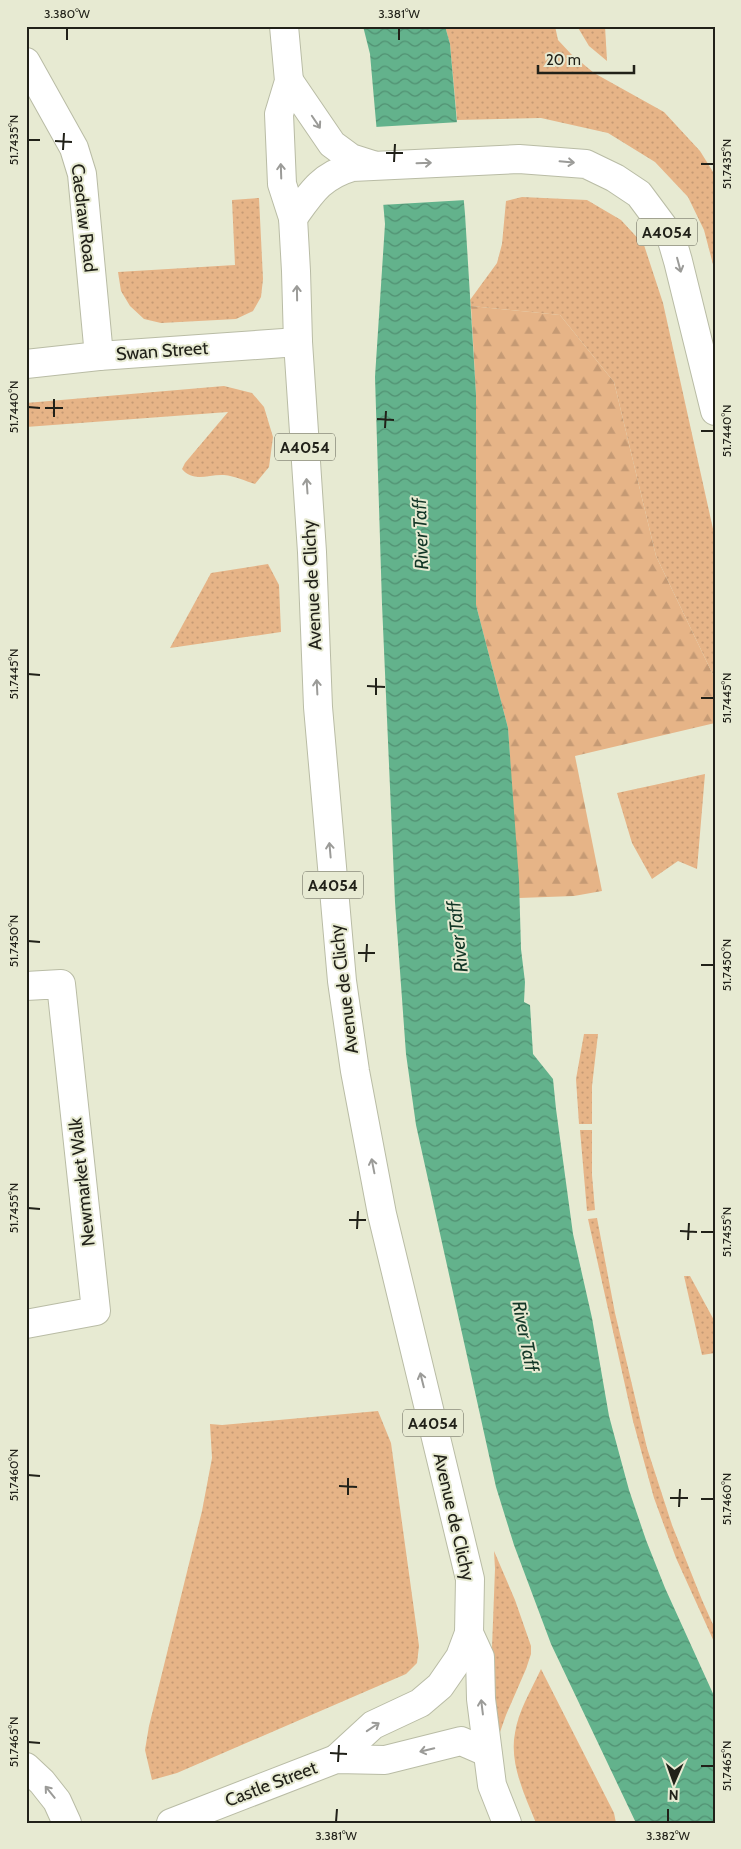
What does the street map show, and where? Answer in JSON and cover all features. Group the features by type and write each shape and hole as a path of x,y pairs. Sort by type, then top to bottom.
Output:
{"main road":[{"name":"Avenue de Clichy","path":"284,26 289,81 279,114 282,184 293,218 298,342 312,552 318,707 342,980 355,1071 382,1214 470,1579 469,1633 480,1657 481,1699 492,1785 507,1823"},
{"name":"Caedraw Road","path":"26,62 74,148 82,174 99,356"},
{"name":"Avenue de Clichy","path":"289,81 332,144 360,164"},
{"name":"A4054","path":"293,218 314,189 337,172 360,164 519,159 586,164 615,178 639,194 670,237 678,261 715,411"},
{"name":"Swan Street","path":"26,364 99,356 298,342"},
{"name":"Newmarket Walk","path":"26,986 61,984 96,1310 26,1324"},
{"path":"336,1759 372,1725 420,1703 440,1686 460,1657 469,1633"},
{"name":"Castle Street","path":"171,1823 336,1759 385,1760 460,1741 484,1751 488,1756"},
{"path":"26,1767 42,1782 57,1801 66,1823"}],"green space":[{"path":"445,26 555,26 558,40 571,54 594,73 664,112 700,151 715,175 715,272 704,230 688,197 655,162 608,133 541,118 457,120 450,44"},
{"path":"577,26 605,26 607,61 589,46"},
{"path":"522,197 587,200 621,220 644,245 663,303 715,538 715,679 656,556 614,382 560,315 471,306 470,300 497,263 502,244 506,201"},
{"path":"259,198 263,279 261,297 253,311 236,319 161,323 144,319 130,306 121,291 118,272 235,265 232,200"},
{"path":"471,306 560,315 614,382 656,556 715,679 715,723 575,756 602,891 574,896 519,898 508,728 476,605 476,394"},
{"path":"224,386 252,393 264,407 273,437 269,467 255,484 224,475 191,476 182,469 228,412 26,427 26,403"},
{"path":"268,564 279,585 281,632 170,648 211,573"},
{"path":"705,774 697,869 678,861 652,879 632,843 617,793"},
{"path":"584,1034 598,1034 592,1086 592,1124 579,1124 576,1079"},
{"path":"580,1130 592,1130 592,1175 595,1210 587,1211"},
{"path":"597,1218 615,1313 647,1448 672,1525 715,1629 715,1644 676,1558 654,1498 633,1421 588,1219"},
{"path":"684,1276 690,1276 715,1322 715,1353 702,1355"},
{"path":"378,1411 391,1443 419,1646 417,1663 406,1674 177,1773 152,1780 145,1750 149,1726 202,1511 212,1458 210,1424 222,1425"},
{"path":"494,1551 515,1600 531,1646 531,1654 526,1669 499,1735 491,1674"},
{"path":"541,1669 614,1813 616,1823 536,1823 519,1779 514,1756 514,1744 519,1717"}],"water":[{"name":"River Taff","path":"363,26 445,26 450,44 465,214 476,394 476,605 508,728 519,880 521,949 525,982 524,1002 530,1005 533,1054 553,1079 573,1234 592,1318 609,1416 629,1490 665,1588 715,1698 715,1823 636,1823 551,1644 514,1545 496,1487 416,1125 406,1054 395,902 382,604 375,377 385,224 370,54"}],"pier":[{"path":"460,122 466,200 381,205 375,127"}]}
